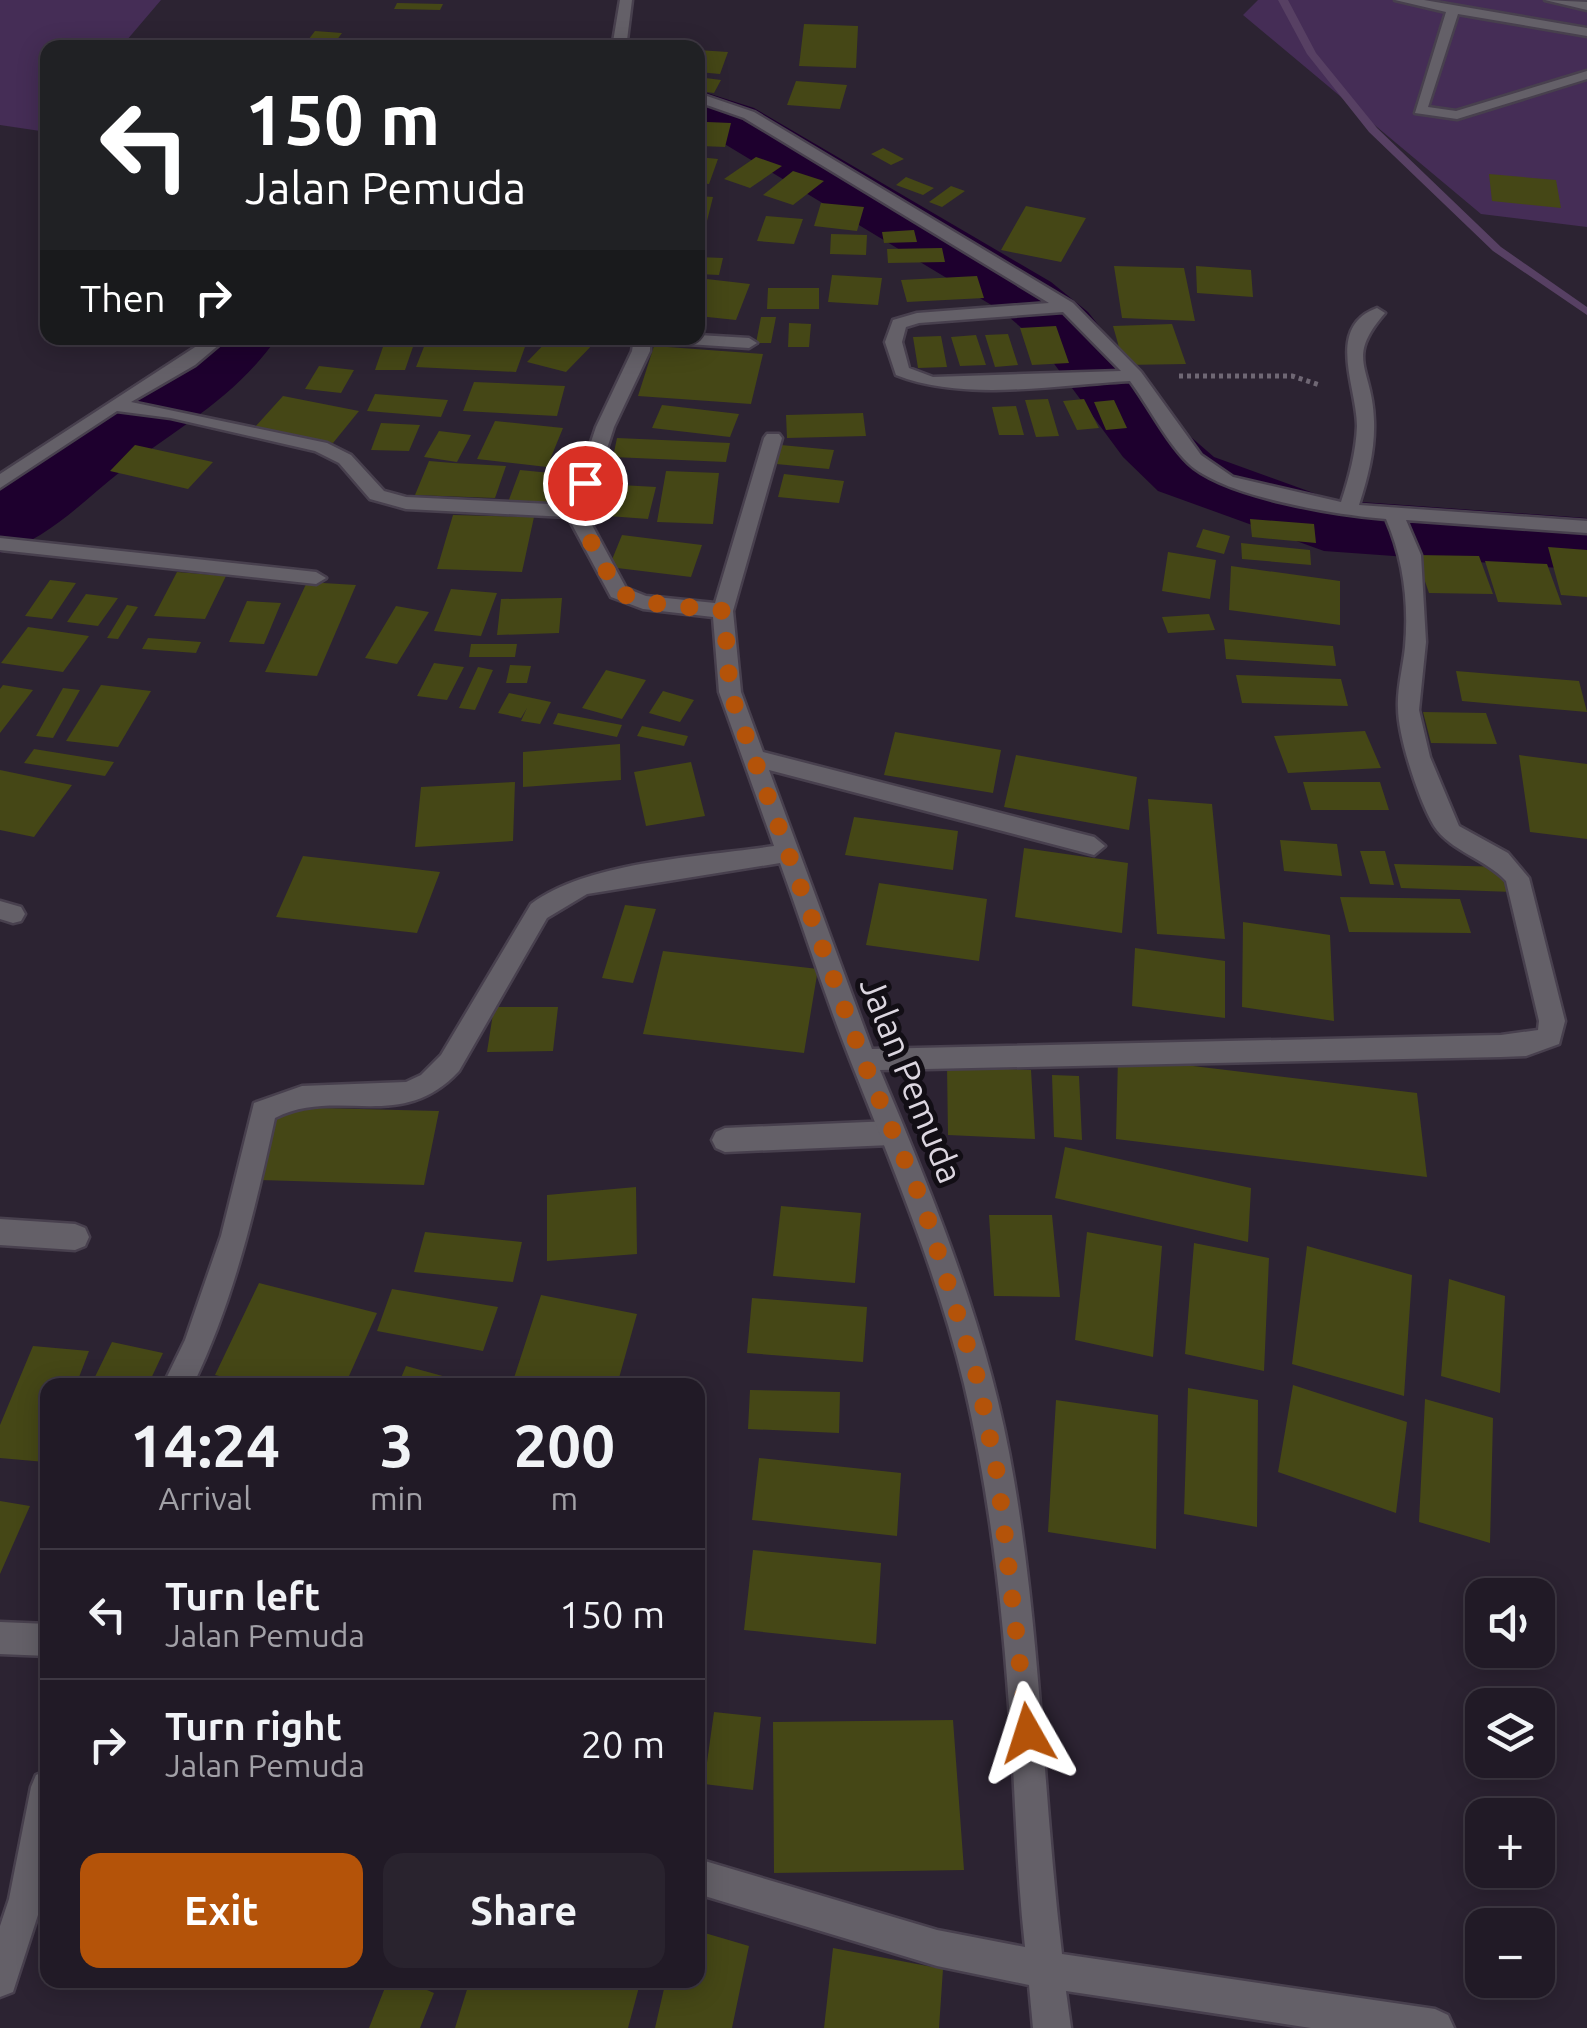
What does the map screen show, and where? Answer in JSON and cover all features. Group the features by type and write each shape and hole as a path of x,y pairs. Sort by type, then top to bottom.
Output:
{"street":[{"path":"620,40 626,0"},
{"path":"1401,0 1587,32"},
{"path":"1551,0 1587,6"},
{"path":"1453,9 1420,110 1457,116 1587,74"},
{"path":"705,99 749,115 1053,309 1134,376 1208,471 1227,480 1396,519 1587,527"},
{"path":"1053,309 917,318 899,324 893,346 902,371 930,382 1134,376"},
{"path":"1348,510 1364,464 1365,409 1354,348 1360,324 1378,313"},
{"path":"705,340 749,343"},
{"path":"0,482 210,345"},
{"path":"641,345 604,427 575,510 618,592 643,602 724,611 773,438"},
{"path":"114,405 171,413 320,447 344,459 377,495 406,503 575,510"},
{"path":"863,1060 1501,1046 1526,1045 1550,1037 1552,1021 1516,878 1500,859 1451,832 1442,820 1418,758 1408,710 1416,642 1412,555 1396,519"},
{"path":"0,544 316,578"},
{"name":"Jalan Pemuda","path":"724,611 730,692 863,1060 923,1204 978,1380 998,1478 1028,1733 1034,1880 1052,2028"},
{"path":"754,758 1094,846"},
{"path":"181,1378 198,1344 235,1236 264,1111 281,1099 406,1094 430,1084 450,1063 538,911 560,895 584,885 786,853"},
{"path":"725,1140 891,1133"},
{"path":"0,1232 74,1236"},
{"path":"0,1638 40,1640"},
{"path":"0,1979 28,1899 40,1832"},
{"path":"705,1878 937,1948 1046,1970 1435,2028"}],"path":[{"path":"1134,376 1306,378 1365,409"}],"shaded area":[{"path":"0,0 161,0 127,40 40,40 40,131 0,125"},
{"path":"1258,0 1587,0 1587,227 1481,214 1243,15"}],"building":[{"path":"397,3 443,4 440,10 394,9"},
{"path":"804,24 858,26 856,68 799,66"},
{"path":"315,31 342,33 337,40 308,40"},
{"path":"705,50 728,52 720,74 705,73"},
{"path":"705,78 721,80 714,93 705,92"},
{"path":"796,81 847,85 840,109 787,105"},
{"path":"707,122 731,123 725,147 705,146"},
{"path":"883,148 904,159 891,165 871,154"},
{"path":"756,157 782,166 750,188 724,179"},
{"path":"705,158 718,159 709,184 705,184"},
{"path":"793,171 824,181 793,205 763,195"},
{"path":"1489,174 1556,180 1561,208 1492,201"},
{"path":"906,177 934,188 923,195 896,185"},
{"path":"951,186 965,191 942,207 929,202"},
{"path":"705,196 713,197 706,225"},
{"path":"821,203 864,207 857,231 814,226"},
{"path":"1026,206 1086,218 1061,262 1001,250"},
{"path":"766,216 803,219 794,244 757,241"},
{"path":"914,230 917,242 884,243 882,232"},
{"path":"831,234 867,235 866,255 830,254"},
{"path":"942,248 945,262 888,263 887,249"},
{"path":"705,257 723,258 719,275 705,274"},
{"path":"1114,266 1184,268 1195,321 1122,318"},
{"path":"1196,266 1251,270 1253,297 1197,293"},
{"path":"832,275 882,278 878,305 828,302"},
{"path":"977,276 984,298 907,302 901,280"},
{"path":"705,279 750,284 736,320 705,317"},
{"path":"768,288 819,288 819,309 767,309"},
{"path":"761,317 776,317 771,343 756,343"},
{"path":"789,323 811,324 809,347 788,347"},
{"path":"1172,324 1186,364 1124,365 1113,326"},
{"path":"1056,326 1069,363 1032,365 1020,328"},
{"path":"1008,334 1018,365 995,367 985,335"},
{"path":"976,335 986,365 960,366 951,337"},
{"path":"941,336 947,367 918,368 913,337"},
{"path":"384,345 414,345 405,370 375,370"},
{"path":"425,345 526,345 516,372 416,367"},
{"path":"543,345 592,345 566,372 527,362"},
{"path":"654,346 763,354 751,404 638,396"},
{"path":"319,366 354,370 341,393 305,389"},
{"path":"474,382 565,386 557,416 463,411"},
{"path":"375,394 448,400 441,417 367,411"},
{"path":"283,396 359,411 333,443 255,427"},
{"path":"1048,399 1059,436 1036,437 1025,400"},
{"path":"1084,399 1099,428 1077,430 1063,401"},
{"path":"1114,400 1127,428 1106,430 1094,402"},
{"path":"662,405 739,414 730,437 652,428"},
{"path":"1016,406 1024,435 999,435 992,407"},
{"path":"863,413 866,436 787,438 786,415"},
{"path":"495,421 563,428 547,467 477,459"},
{"path":"381,423 420,425 409,451 371,450"},
{"path":"439,431 471,435 457,462 424,457"},
{"path":"617,438 730,443 726,462 613,457"},
{"path":"135,445 213,462 188,489 110,471"},
{"path":"781,445 834,450 829,469 776,464"},
{"path":"429,461 506,466 495,498 415,495"},
{"path":"520,470 561,474 548,508 507,505"},
{"path":"666,471 719,473 713,524 657,522"},
{"path":"784,474 844,481 839,503 778,497"},
{"path":"603,484 656,487 648,519 595,515"},
{"path":"453,515 534,517 522,572 437,569"},
{"path":"1250,519 1314,524 1316,543 1252,537"},
{"path":"1203,529 1230,536 1224,554 1196,547"},
{"path":"622,535 702,545 691,577 609,567"},
{"path":"1241,543 1310,550 1311,565 1242,559"},
{"path":"1548,547 1587,550 1587,597 1561,595"},
{"path":"1168,552 1216,560 1210,599 1162,591"},
{"path":"1416,555 1479,556 1493,594 1429,593"},
{"path":"1485,561 1547,564 1562,605 1498,602"},
{"path":"1231,566 1340,581 1340,625 1229,610"},
{"path":"177,572 226,576 205,619 154,616"},
{"path":"50,580 76,583 52,619 25,616"},
{"path":"307,582 356,585 317,676 265,672"},
{"path":"451,589 497,593 481,636 434,631"},
{"path":"86,594 118,598 98,626 67,622"},
{"path":"562,598 559,633 497,635 501,599"},
{"path":"247,601 281,603 264,644 229,642"},
{"path":"127,605 138,607 118,639 107,638"},
{"path":"396,606 429,612 397,664 365,658"},
{"path":"1209,614 1215,630 1168,633 1162,617"},
{"path":"28,627 89,636 63,672 1,663"},
{"path":"148,638 201,642 196,653 142,649"},
{"path":"1224,639 1333,646 1336,666 1226,659"},
{"path":"471,644 517,644 515,657 469,657"},
{"path":"434,663 464,667 447,700 417,696"},
{"path":"510,665 531,666 527,683 506,683"},
{"path":"478,667 493,670 475,710 459,708"},
{"path":"606,670 646,680 622,719 582,708"},
{"path":"1456,671 1579,681 1587,712 1462,701"},
{"path":"1236,675 1341,679 1348,706 1242,703"},
{"path":"3,685 33,690 0,733 0,689"},
{"path":"101,685 151,691 118,747 66,741"},
{"path":"63,688 80,690 53,738 36,736"},
{"path":"663,691 694,700 680,722 649,713"},
{"path":"509,693 551,702 540,724 521,721 527,708 521,718 498,713"},
{"path":"1423,712 1486,713 1497,744 1431,743"},
{"path":"558,713 622,725 617,737 553,724"},
{"path":"642,726 688,736 684,746 637,736"},
{"path":"1365,731 1381,768 1288,773 1274,736"},
{"path":"895,732 1001,750 993,793 884,775"},
{"path":"620,744 621,780 523,787 523,752"},
{"path":"34,749 114,762 105,776 24,763"},
{"path":"1016,755 1137,777 1129,830 1004,807"},
{"path":"1519,755 1587,764 1587,839 1530,832"},
{"path":"691,762 705,816 646,826 634,772"},
{"path":"0,770 72,785 34,837 0,830"},
{"path":"515,782 513,841 415,847 421,787"},
{"path":"1303,782 1380,782 1389,810 1311,810"},
{"path":"1148,799 1212,804 1225,939 1157,934"},
{"path":"854,817 958,831 953,870 845,855"},
{"path":"1280,840 1337,844 1342,876 1284,871"},
{"path":"1024,848 1128,863 1122,933 1015,917"},
{"path":"1360,851 1385,851 1394,885 1370,884"},
{"path":"303,856 440,872 417,933 276,917"},
{"path":"1394,864 1505,867 1513,892 1401,888"},
{"path":"879,883 987,899 979,961 866,945"},
{"path":"1340,897 1460,899 1471,933 1349,932"},
{"path":"625,905 656,909 633,983 602,978"},
{"path":"1243,922 1330,935 1334,1021 1242,1007"},
{"path":"1135,948 1225,961 1225,1018 1132,1006"},
{"path":"663,951 818,969 804,1053 643,1034"},
{"path":"494,1007 558,1007 553,1051 487,1052"},
{"path":"1118,1057 1417,1093 1427,1177 1116,1139"},
{"path":"947,1066 1031,1070 1035,1139 948,1135"},
{"path":"1052,1075 1079,1076 1082,1140 1054,1137"},
{"path":"280,1107 439,1111 424,1185 260,1180"},
{"path":"1065,1147 1251,1188 1248,1242 1055,1198"},
{"path":"636,1187 637,1254 547,1261 547,1195"},
{"path":"781,1206 861,1213 855,1283 773,1276"},
{"path":"989,1215 1052,1215 1060,1297 994,1296"},
{"path":"425,1232 522,1242 513,1282 414,1272"},
{"path":"1087,1232 1162,1246 1153,1357 1075,1340"},
{"path":"1194,1243 1269,1258 1264,1371 1185,1354"},
{"path":"1307,1246 1412,1275 1404,1396 1292,1364"},
{"path":"1449,1279 1505,1296 1500,1393 1441,1376"},
{"path":"259,1283 377,1313 348,1378 215,1375"},
{"path":"392,1289 498,1307 483,1351 377,1331"},
{"path":"541,1295 637,1314 619,1378 514,1378"},
{"path":"752,1298 867,1307 863,1362 747,1353"},
{"path":"112,1342 163,1353 151,1378 94,1378"},
{"path":"33,1346 89,1351 79,1378 40,1378 40,1462 0,1458 0,1425"},
{"path":"406,1366 450,1378 401,1378"},
{"path":"1293,1385 1407,1422 1396,1513 1278,1472"},
{"path":"1188,1388 1258,1400 1257,1527 1184,1514"},
{"path":"750,1390 840,1392 839,1433 748,1429"},
{"path":"1425,1399 1493,1418 1490,1543 1419,1522"},
{"path":"1056,1400 1158,1415 1156,1549 1048,1532"},
{"path":"759,1458 901,1473 897,1536 752,1520"},
{"path":"0,1501 30,1506 0,1574"},
{"path":"753,1550 881,1563 876,1644 744,1630"},
{"path":"714,1712 761,1717 753,1790 705,1784"},
{"path":"953,1720 964,1870 774,1873 773,1722"},
{"path":"705,1933 749,1946 732,2028 655,2028 664,1988 705,1988"},
{"path":"833,1948 943,1969 939,2028 824,2028"},
{"path":"385,1988 422,1988 434,1993 420,2028 369,2028"},
{"path":"468,1988 639,1988 628,2028 455,2028"}],"waterway":[{"path":"1283,0 1312,54 1373,130 1497,249 1587,312"},
{"path":"705,111 733,121 1027,297 1063,327 1150,441 1186,474 1324,525 1587,544"},
{"path":"0,527 96,453 195,386 234,345"}],"route":[{"path":"585,483 576,514 618,592 643,602 724,611 730,692 863,1060 923,1204 978,1380 998,1478 1028,1733"}]}
